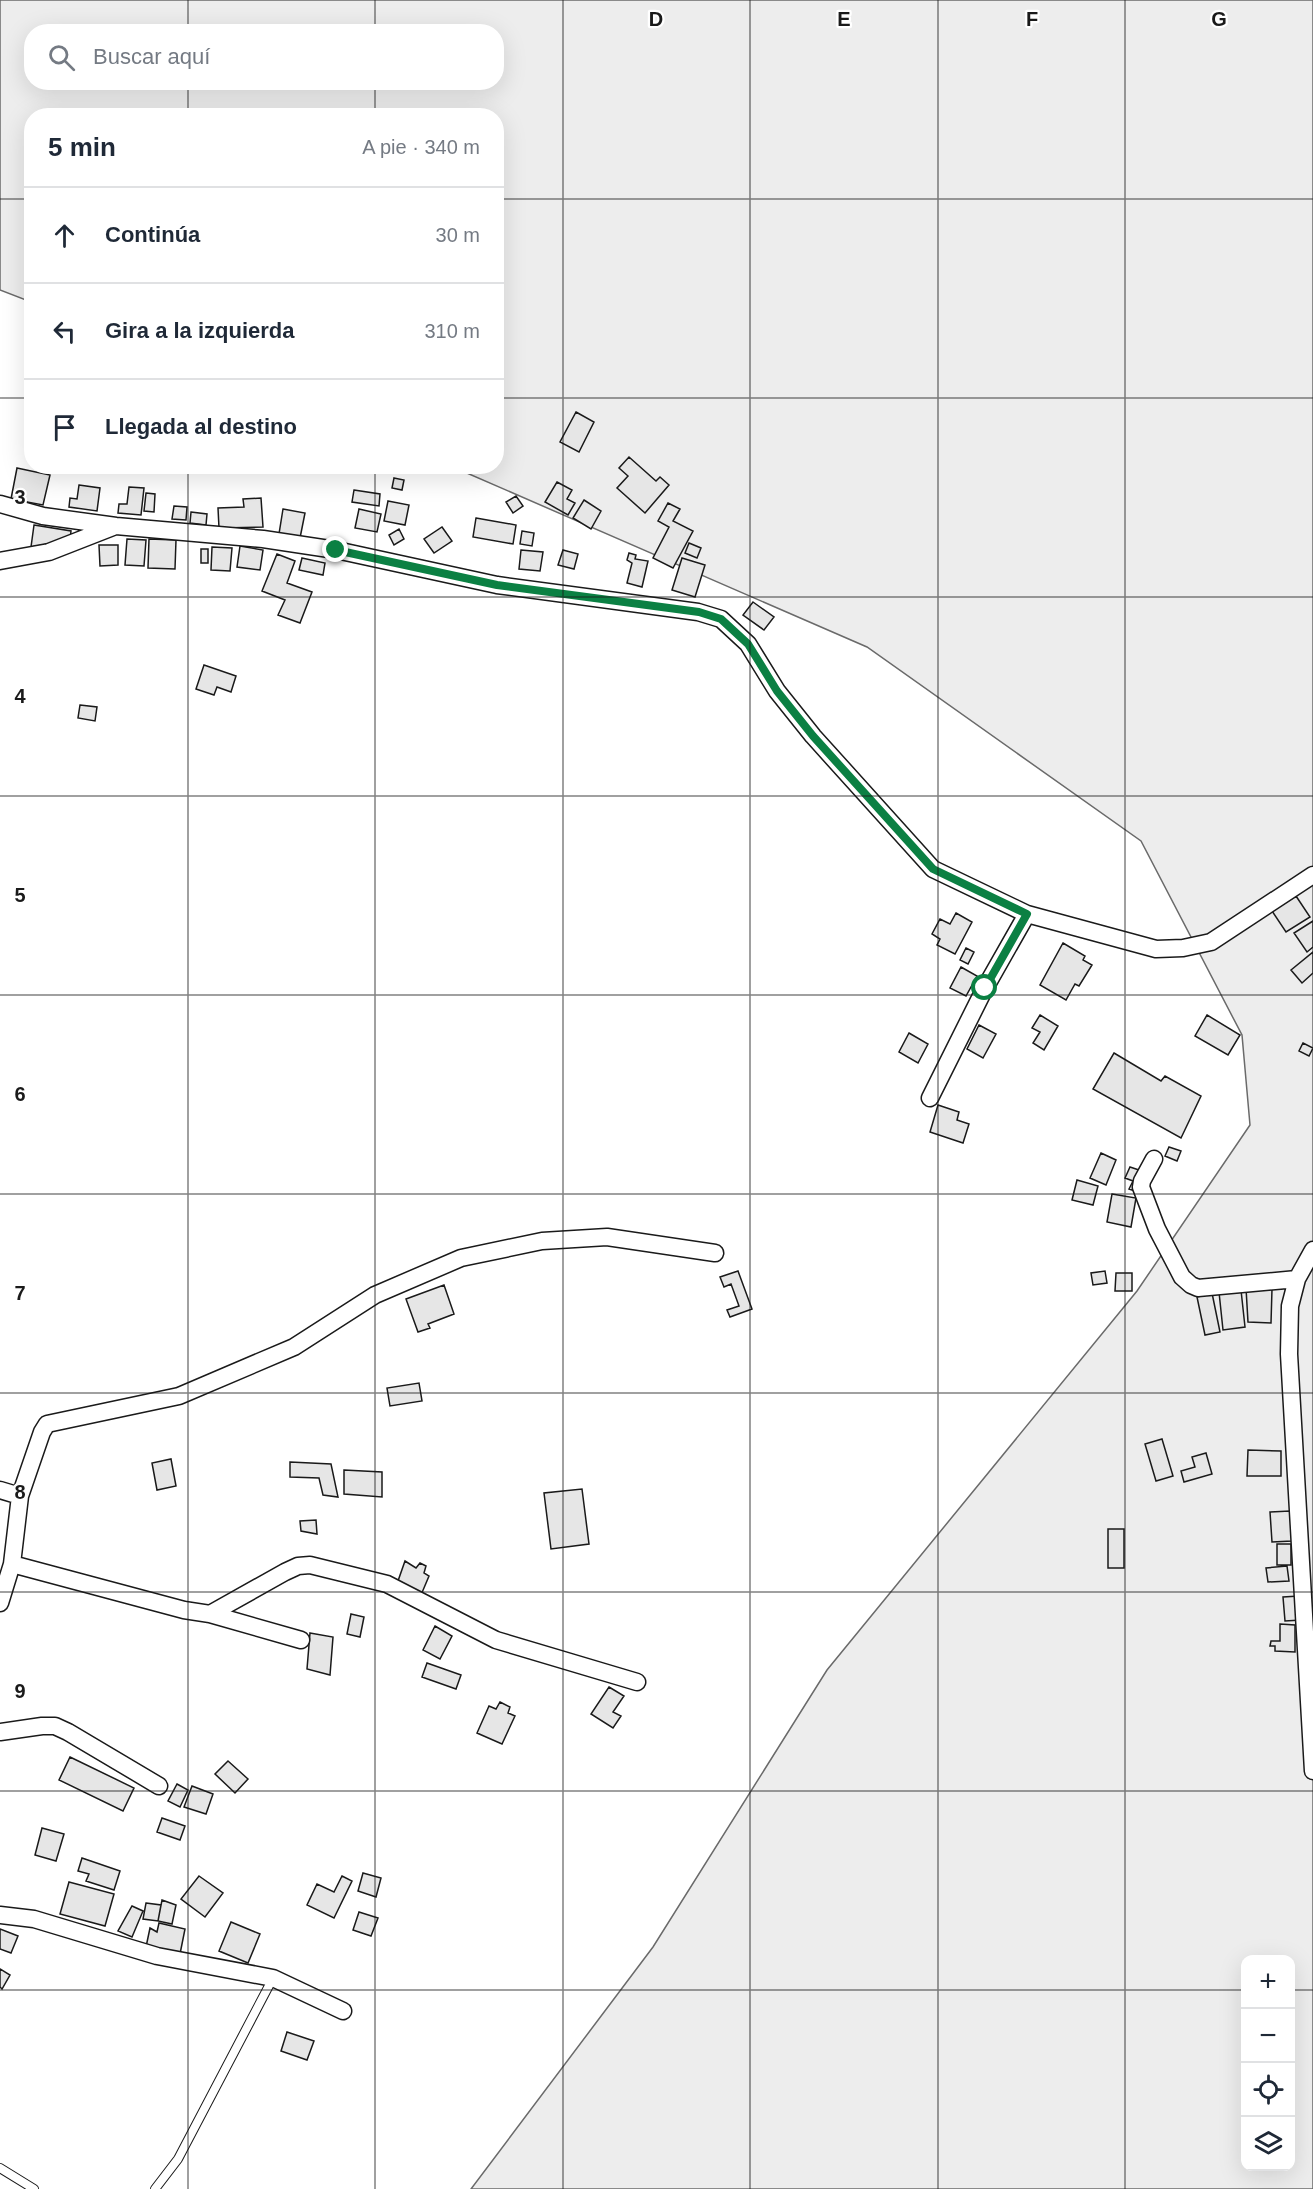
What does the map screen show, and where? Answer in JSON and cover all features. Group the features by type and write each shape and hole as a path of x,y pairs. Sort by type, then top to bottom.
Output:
{"street":[{"path":"0,504 43,516 116,526 263,539 315,547 497,585 699,612 721,619 748,644 777,691 813,736 933,869 1027,914 1156,949 1183,948 1211,942 1313,875"},
{"path":"0,561 49,552 116,526"},
{"path":"930,1098 985,988 1027,914"},
{"path":"1154,1159 1141,1187 1157,1229 1182,1277 1191,1285 1198,1288 1297,1279"},
{"path":"0,1604 12,1564 20,1496 42,1432 47,1424 179,1396 294,1347 375,1295 461,1258 542,1241 607,1237 715,1253"},
{"path":"1313,1250 1297,1279 1290,1306 1289,1354 1310,1659 1313,1771"},
{"path":"0,1490 20,1496"},
{"path":"12,1564 184,1610 210,1614 301,1640"},
{"path":"210,1614 285,1572 298,1566 310,1565 387,1584 496,1640 637,1682"},
{"path":"0,1732 55,1726 159,1786"},
{"path":"0,1914 34,1919 157,1956 273,1978 343,2011"}],"lane":[{"path":"155,2189 178,2159 273,1978"},
{"path":"0,2168 34,2189"}],"shaded area":[{"path":"0,0 1313,0 1313,2189 471,2189 653,1947 827,1670 1137,1291 1250,1125 1242,1035 1141,841 867,647 469,474 504,474 504,108 24,108 24,299 0,290"}],"building":[{"path":"576,412 594,422 579,452 560,442"},
{"path":"629,457 656,481 660,477 669,485 645,513 617,488 628,476 619,468"},
{"path":"17,468 24,469 24,474 50,475 43,505 11,499"},
{"path":"394,478 404,480 402,490 392,488"},
{"path":"557,482 572,490 567,499 575,503 568,515 545,502"},
{"path":"79,485 100,488 97,511 69,507 70,498 77,499"},
{"path":"129,487 144,488 141,515 118,513 119,504 127,504"},
{"path":"354,490 380,494 379,506 352,502"},
{"path":"146,493 155,494 154,512 144,511"},
{"path":"516,496 523,506 513,513 506,502"},
{"path":"261,498 263,527 219,528 218,508 244,507 243,499"},
{"path":"584,500 601,511 591,529 573,518"},
{"path":"388,501 409,505 405,525 384,521"},
{"path":"668,503 680,509 673,521 693,531 673,568 653,558 669,527 658,521"},
{"path":"174,506 187,507 186,520 172,519"},
{"path":"283,509 305,513 300,538 279,534"},
{"path":"359,509 381,514 377,532 355,528"},
{"path":"191,512 207,514 206,525 190,523"},
{"path":"476,518 516,525 513,544 473,537"},
{"path":"34,525 71,531 70,540 31,547"},
{"path":"442,527 452,541 434,553 424,539"},
{"path":"399,529 404,539 394,545 389,535"},
{"path":"522,531 534,533 532,546 520,544"},
{"path":"127,539 146,540 144,566 125,565"},
{"path":"149,539 176,540 175,569 148,568"},
{"path":"689,543 701,548 697,558 685,553"},
{"path":"99,545 118,545 118,565 100,566"},
{"path":"240,546 263,550 260,570 237,567"},
{"path":"212,547 232,548 230,571 211,570"},
{"path":"201,549 208,549 208,563 201,563"},
{"path":"521,550 543,552 540,571 519,569"},
{"path":"563,550 578,554 574,569 558,565"},
{"path":"629,553 636,555 635,559 648,561 642,587 627,583 632,563 627,560"},
{"path":"277,554 295,561 287,583 312,592 300,623 278,615 285,600 262,591"},
{"path":"302,558 325,563 323,575 299,570"},
{"path":"682,558 705,565 695,597 672,590"},
{"path":"753,602 774,617 764,630 743,615"},
{"path":"204,665 236,676 231,692 217,687 214,695 196,689"},
{"path":"80,705 97,707 95,721 78,718"},
{"path":"1296,896 1310,917 1286,932 1272,911"},
{"path":"956,913 972,922 955,954 937,945 940,939 932,934 940,919 950,924"},
{"path":"1313,921 1313,947 1307,952 1294,933"},
{"path":"1063,943 1085,956 1083,960 1092,965 1079,986 1075,984 1066,1000 1040,985"},
{"path":"966,948 974,952 968,964 960,960"},
{"path":"1313,952 1313,973 1302,983 1291,970"},
{"path":"961,967 977,976 966,996 950,988"},
{"path":"1040,1015 1058,1026 1044,1050 1033,1043 1040,1032 1032,1028"},
{"path":"1207,1015 1240,1035 1228,1055 1195,1036"},
{"path":"979,1025 996,1034 983,1058 967,1049"},
{"path":"909,1033 928,1044 918,1063 899,1052"},
{"path":"1303,1043 1313,1048 1309,1056 1299,1051"},
{"path":"1114,1053 1161,1081 1165,1076 1201,1096 1181,1138 1093,1089"},
{"path":"938,1105 959,1112 957,1120 969,1124 963,1143 930,1132"},
{"path":"1169,1147 1181,1151 1177,1161 1165,1156"},
{"path":"1101,1153 1116,1160 1106,1185 1090,1178"},
{"path":"1130,1167 1142,1171 1135,1191 1129,1189 1133,1181 1125,1178"},
{"path":"1077,1180 1098,1186 1093,1205 1072,1200"},
{"path":"1112,1194 1136,1198 1131,1227 1107,1222"},
{"path":"738,1271 752,1309 730,1317 727,1310 739,1306 731,1284 724,1287 720,1277"},
{"path":"1105,1271 1107,1283 1093,1285 1091,1273"},
{"path":"1116,1273 1132,1273 1132,1291 1115,1291"},
{"path":"444,1285 454,1314 428,1324 430,1328 418,1332 406,1299"},
{"path":"1246,1288 1272,1289 1271,1323 1248,1322"},
{"path":"1241,1290 1245,1327 1223,1330 1219,1292"},
{"path":"1212,1293 1220,1332 1205,1335 1197,1297"},
{"path":"419,1383 422,1401 390,1406 387,1388"},
{"path":"1162,1439 1173,1476 1156,1481 1145,1444"},
{"path":"1248,1450 1281,1451 1281,1476 1247,1476"},
{"path":"1206,1453 1212,1474 1184,1482 1181,1471 1195,1467 1192,1457"},
{"path":"171,1459 176,1486 157,1490 152,1463"},
{"path":"290,1462 331,1464 338,1497 323,1495 319,1478 290,1477"},
{"path":"344,1470 382,1472 382,1497 344,1494"},
{"path":"582,1489 589,1544 551,1549 544,1493"},
{"path":"1290,1511 1292,1541 1272,1542 1270,1512"},
{"path":"316,1520 317,1534 301,1531 300,1521"},
{"path":"1108,1529 1124,1529 1124,1568 1108,1568"},
{"path":"1277,1544 1291,1544 1291,1565 1277,1565"},
{"path":"405,1561 416,1568 420,1563 426,1566 424,1573 429,1576 421,1595 398,1581"},
{"path":"1287,1566 1289,1581 1268,1582 1266,1568"},
{"path":"1299,1596 1301,1620 1285,1621 1283,1597"},
{"path":"351,1614 364,1617 360,1637 347,1634"},
{"path":"1280,1624 1295,1625 1295,1652 1275,1651 1275,1646 1270,1646 1271,1641 1280,1641"},
{"path":"435,1626 452,1636 440,1659 423,1650"},
{"path":"310,1633 333,1637 330,1675 307,1669"},
{"path":"427,1663 461,1675 456,1689 422,1677"},
{"path":"609,1687 624,1696 613,1712 621,1716 613,1728 591,1714"},
{"path":"500,1702 510,1707 508,1713 515,1716 502,1744 477,1733 489,1706 496,1709"},
{"path":"70,1757 134,1788 123,1811 59,1780"},
{"path":"228,1761 248,1779 235,1793 215,1774"},
{"path":"177,1784 188,1790 180,1807 168,1801"},
{"path":"192,1786 213,1794 206,1814 184,1807"},
{"path":"162,1818 185,1826 180,1840 157,1832"},
{"path":"42,1828 64,1834 56,1861 35,1855"},
{"path":"82,1858 120,1871 114,1890 86,1881 89,1874 78,1871"},
{"path":"363,1873 381,1878 376,1897 358,1891"},
{"path":"199,1876 223,1893 205,1917 181,1899"},
{"path":"342,1876 352,1881 334,1918 307,1905 317,1884 334,1892"},
{"path":"69,1882 114,1894 105,1926 60,1914"},
{"path":"162,1900 176,1905 172,1924 158,1921"},
{"path":"146,1903 161,1905 158,1921 143,1919"},
{"path":"132,1906 143,1911 132,1937 118,1931"},
{"path":"359,1912 378,1918 371,1936 353,1930"},
{"path":"231,1922 260,1934 248,1963 219,1951"},
{"path":"159,1923 185,1929 180,1954 146,1947 150,1928 157,1932"},
{"path":"0,1929 18,1936 11,1953 0,1949"},
{"path":"0,1969 10,1975 2,1989 0,1987"},
{"path":"287,2032 314,2041 307,2060 281,2051"}],"route":[{"path":"336,550 497,585 699,612 721,619 748,644 777,691 813,736 933,869 1027,914 985,988"}]}
